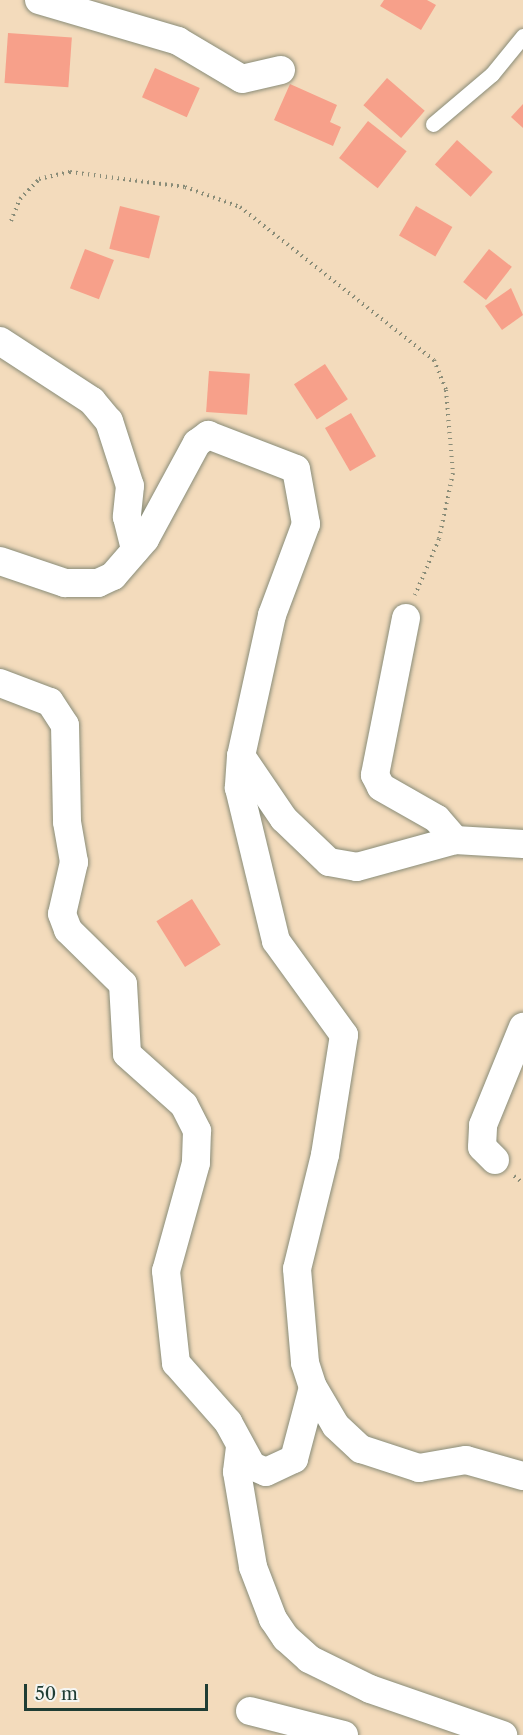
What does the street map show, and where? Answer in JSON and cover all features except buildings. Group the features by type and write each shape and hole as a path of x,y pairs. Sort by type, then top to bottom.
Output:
{"street":[{"path":"39,0 178,41 242,79 280,70"},
{"path":"0,341 92,401 110,421 130,486 127,517 135,550"},
{"path":"0,561 65,583 98,583 113,576 135,550 197,443 208,435 296,469 306,524 272,615 242,756 239,788 276,941 344,1035 327,1145 297,1269 305,1363 314,1387 336,1426 361,1449 419,1468 466,1460 523,1476"},
{"path":"406,618 375,775 381,787 437,819 454,840"},
{"path":"0,683 50,702 65,725 67,822 74,862 62,914 68,930 123,984 127,1054 184,1105 197,1131 196,1163 166,1271 176,1363 228,1422 252,1466 266,1472 294,1459 314,1387"},
{"path":"242,756 284,819 329,862 357,867 454,840 523,844"},
{"path":"495,1160 482,1147 483,1125 523,1028"},
{"path":"240,1447 237,1473 254,1567 273,1619 286,1638 309,1659 370,1689 503,1735"},
{"path":"250,1711 344,1735"}],"lane":[{"path":"433,124 492,74 523,36"}],"path":[{"path":"11,221 20,199 39,179 70,172 185,187 240,207 434,360 446,390 453,473 439,539 406,618"}]}
